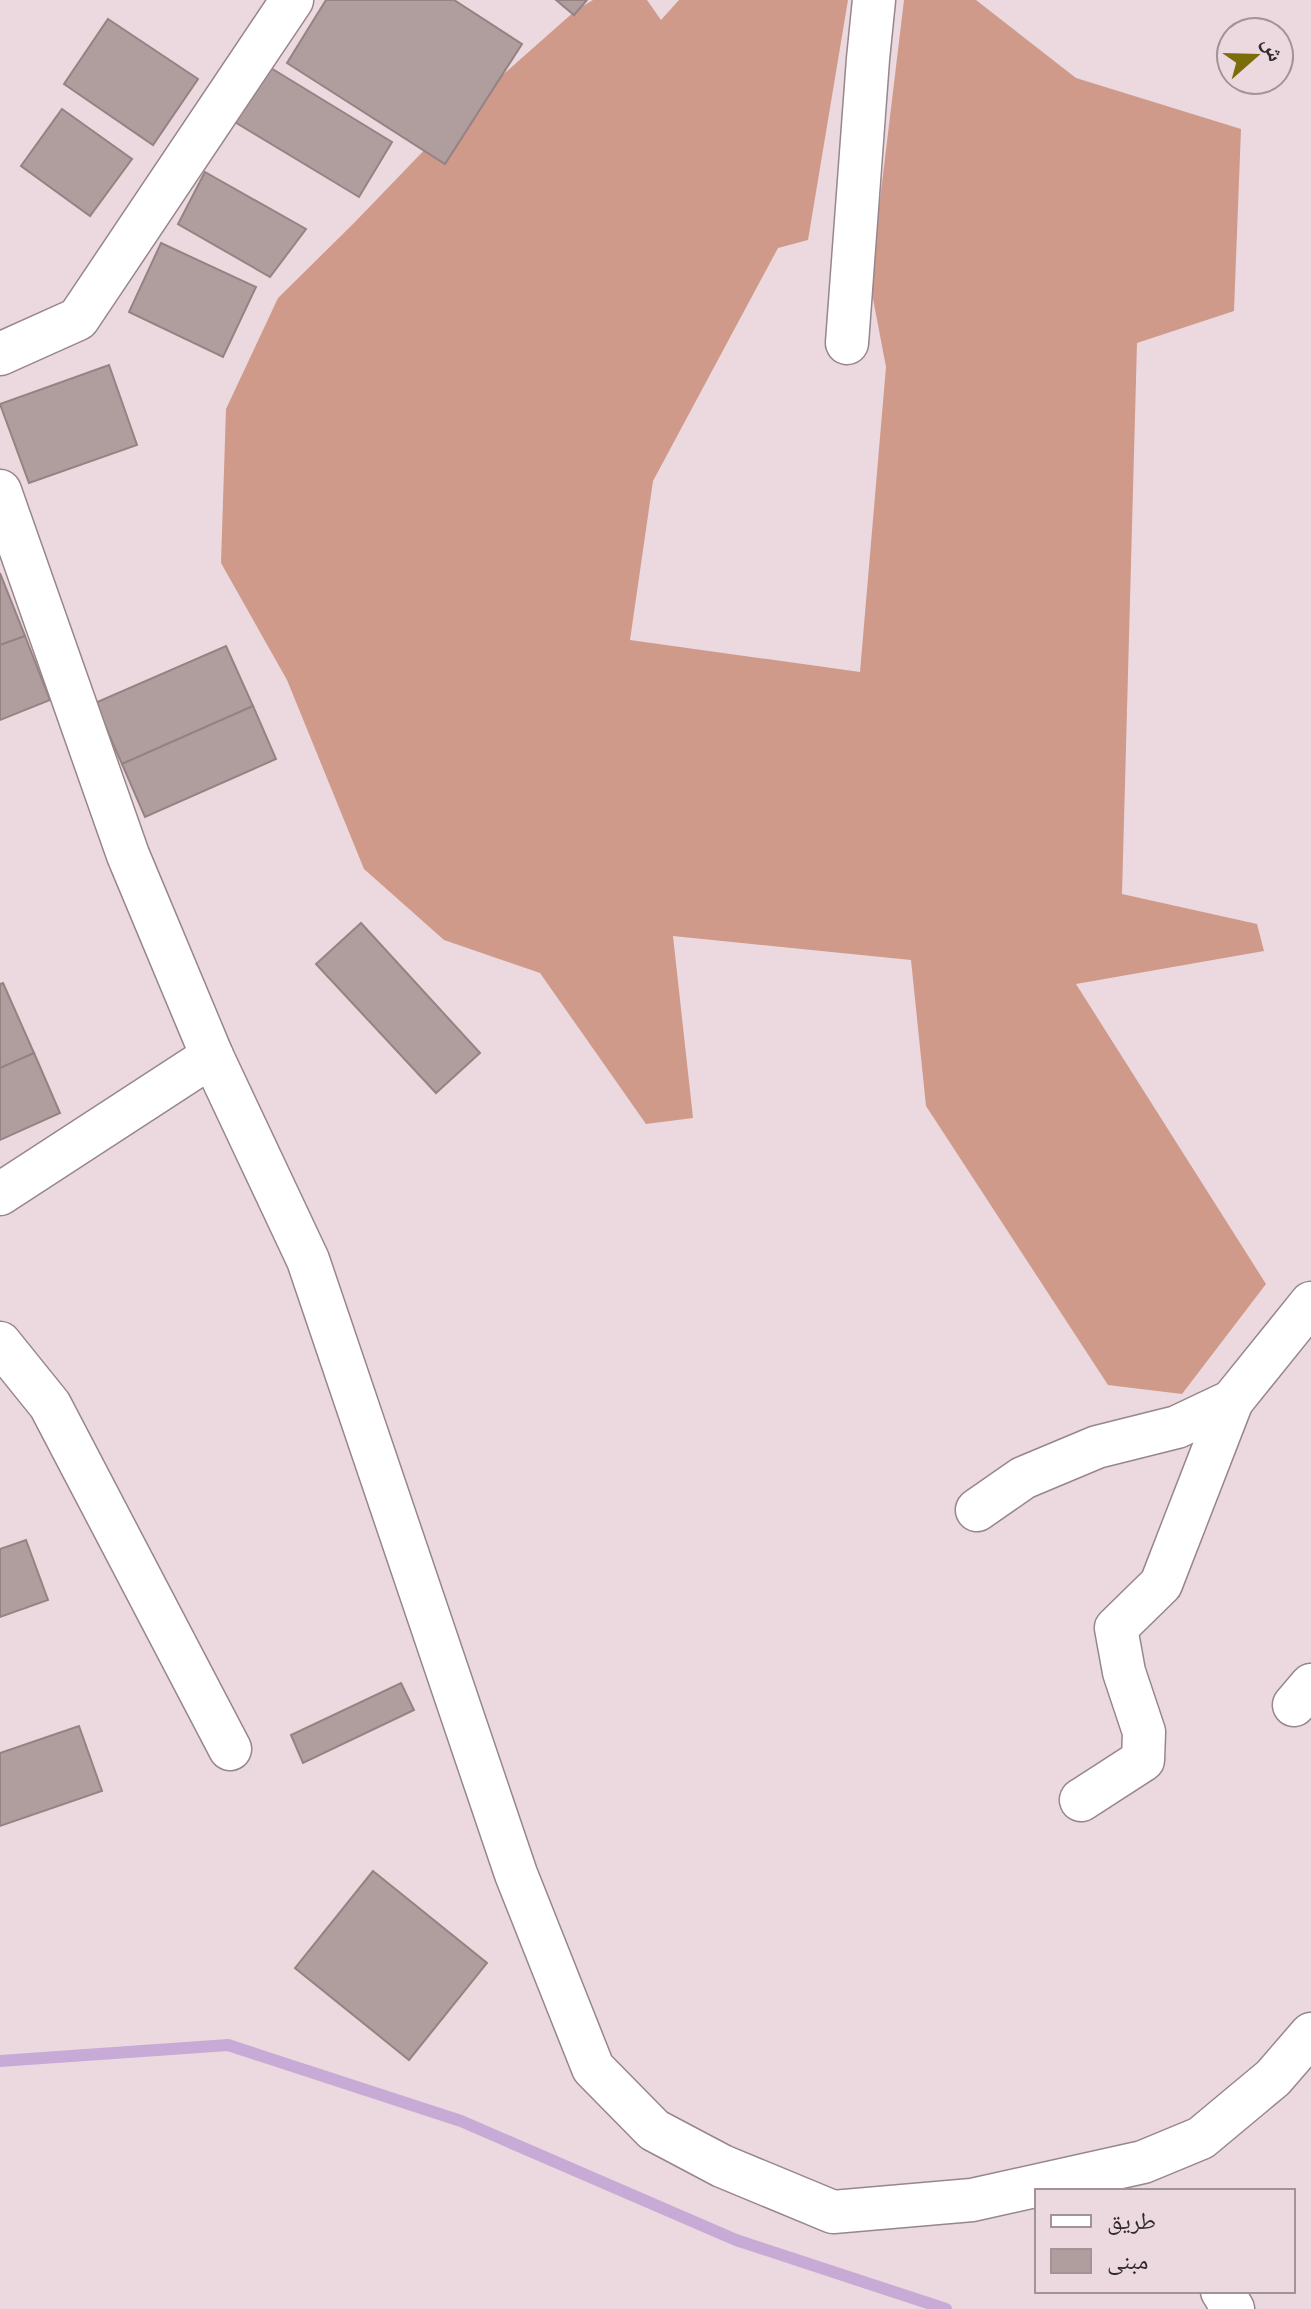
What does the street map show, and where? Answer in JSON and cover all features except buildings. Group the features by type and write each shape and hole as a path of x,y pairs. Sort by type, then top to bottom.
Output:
{"street":[{"path":"0,354 78,319 292,0"},
{"path":"847,343 874,0"},
{"path":"0,491 128,855 212,1056 308,1260 516,1874 593,2068 654,2130 722,2166 833,2212 1035,2192"},
{"path":"0,1194 212,1056"},
{"path":"1081,1800 1143,1760 1144,1732 1124,1672 1116,1628 1161,1584 1232,1401 1311,1303"},
{"path":"0,1343 50,1405 230,1749"},
{"path":"977,1510 1023,1478 1084,1452 1177,1427 1232,1401"},
{"path":"1054,2189 1152,2176 1273,2078 1311,2034"}],"shaded area":[{"path":"593,0 647,0 661,20 679,0 848,0 808,240 778,248 653,481 630,640 860,672 886,367 870,283 904,0 976,0 1076,78 1241,129 1234,311 1137,343 1122,894 1257,924 1264,951 1076,984 1266,1284 1182,1394 1108,1385 926,1106 911,960 673,936 693,1118 646,1124 540,973 444,940 364,869 287,680 221,563 226,409 278,298 462,111 576,10"}],"waterway":[{"path":"0,2061 228,2045 461,2121 736,2240 946,2309"}]}
